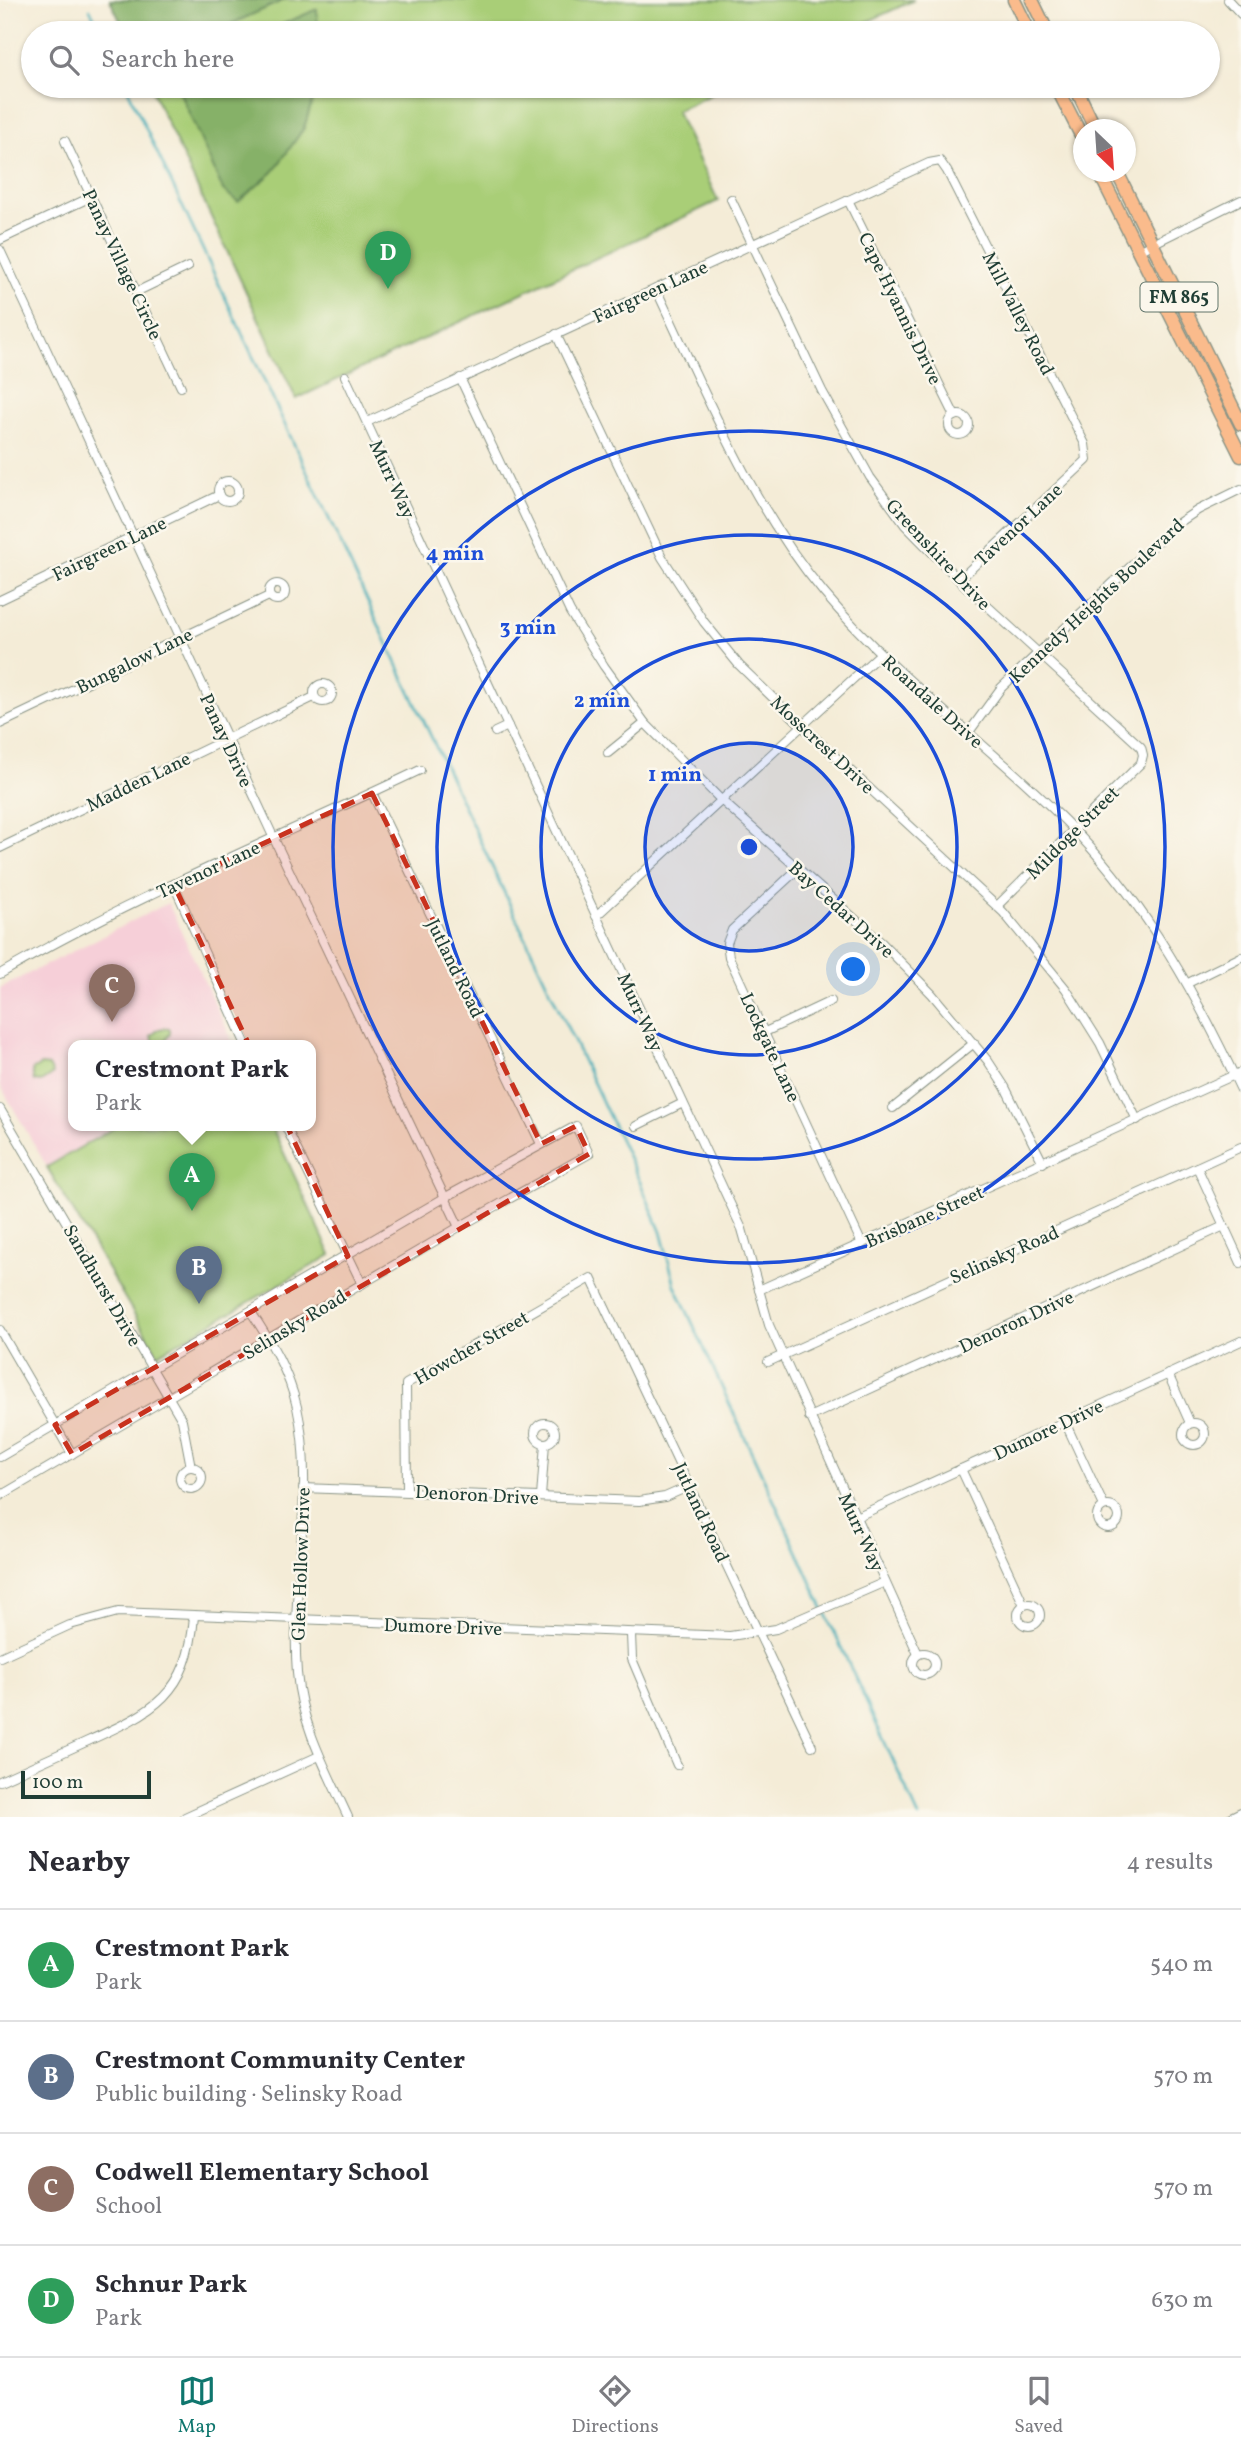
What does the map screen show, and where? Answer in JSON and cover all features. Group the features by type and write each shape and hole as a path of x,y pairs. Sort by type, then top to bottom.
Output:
{"main road":[{"path":"1014,0 1024,21"},
{"path":"1031,0 1042,21"},
{"path":"1062,98 1073,120"},
{"path":"1064,101 1068,98"},
{"path":"1081,98 1091,119"},
{"name":"FM 865","path":"1104,182 1241,456"},
{"name":"FM 865","path":"1122,182 1241,424"},
{"path":"1199,372 1212,366"}],"street":[{"path":"1228,0 1241,14"},
{"name":"Panay Village Circle","path":"65,141 181,387"},
{"name":"Fairgreen Lane","path":"367,422 935,162"},
{"name":"Mill Valley Road","path":"935,162 940,162 947,171 1085,444 1087,460 1077,469"},
{"path":"0,240 91,197"},
{"name":"Greenshire Drive","path":"731,199 822,391 870,477 905,525 959,580 1141,747 1143,755"},
{"name":"Cape Hyannis Drive","path":"848,200 955,416"},
{"path":"1138,251 1241,200"},
{"name":"Panay Drive","path":"0,250 179,638 459,1227"},
{"path":"136,292 188,267"},
{"name":"Roandale Drive","path":"656,289 742,471 780,536 824,593 880,653 1074,831 1128,894 1188,983 1238,1074 1241,1090"},
{"name":"Mosscrest Drive","path":"556,334 662,557 704,622 739,665 997,906 1066,989 1100,1043 1137,1120"},
{"name":"Murr Way","path":"345,376 742,1229 769,1325 781,1356 918,1654"},
{"name":"Bay Cedar Drive","path":"460,379 570,612 645,723 721,800 882,943 932,994 974,1043 1005,1087 1043,1163"},
{"name":"Tavenor Lane","path":"959,580 1077,469"},
{"name":"Kennedy Heights Boulevard","path":"969,732 1001,688 1174,526 1198,510 1241,489"},
{"name":"Fairgreen Lane","path":"0,600 219,495"},
{"name":"Bungalow Lane","path":"0,724 269,596"},
{"path":"596,916 880,653"},
{"name":"Madden Lane","path":"0,848 314,697"},
{"path":"608,753 645,723"},
{"path":"495,732 508,726"},
{"name":"Mildoge Street","path":"997,906 1141,763 1143,755"},
{"name":"Tavenor Lane","path":"0,974 89,926 420,770"},
{"name":"Jutland Road","path":"372,793 541,1144"},
{"name":"Lockgate Lane","path":"798,869 732,930 727,943 729,957 862,1244"},
{"path":"174,885 244,1040"},
{"path":"1188,983 1241,957"},
{"path":"765,1032 831,1001"},
{"path":"892,1108 974,1043"},
{"name":"Brisbane Street","path":"759,1290 1238,1074"},
{"path":"636,1126 683,1103"},
{"name":"Sandhurst Drive","path":"0,1110 170,1397 182,1420 191,1467"},
{"name":"Selinsky Road","path":"0,1457 444,1198 576,1126 589,1154 459,1227 0,1496"},
{"path":"288,1131 362,1284"},
{"name":"Selinsky Road","path":"768,1362 1241,1147"},
{"path":"1197,1167 1241,1263"},
{"name":"Denoron Drive","path":"809,1417 1224,1226"},
{"name":"Jutland Road","path":"591,1278 812,1746"},
{"name":"Howcher Street","path":"407,1491 406,1384 591,1278"},
{"name":"Glen Hollow Drive","path":"251,1312 283,1366 296,1406 303,1444 298,1684 319,1756 348,1817"},
{"path":"0,1330 72,1454"},
{"name":"Dumore Drive","path":"856,1517 1241,1341"},
{"path":"1168,1374 1190,1423"},
{"path":"1065,1422 1104,1506"},
{"path":"541,1497 545,1443"},
{"path":"961,1469 1024,1605"},
{"name":"Denoron Drive","path":"303,1488 639,1502 690,1486"},
{"name":"Dumore Drive","path":"0,1657 70,1625 118,1612 730,1636 759,1633 785,1626 885,1581"},
{"path":"0,1781 125,1724 153,1708 172,1688 182,1670 192,1644 194,1616"},
{"path":"631,1634 632,1659 677,1765"},
{"path":"185,1817 319,1756"},
{"path":"1231,1817 1241,1812"}],"highlighted area":[{"path":"372,793 541,1144 576,1126 589,1154 72,1454 55,1425 348,1256 174,885"}],"shaded area":[{"path":"168,903 232,1040 68,1040 68,1131 109,1131 47,1167 0,1085 0,988"}],"green space":[{"path":"110,0 284,0 238,21 120,21"},
{"path":"284,0 914,0 869,21 238,21"},
{"path":"317,9 318,21 290,21"},
{"path":"156,98 704,98 676,111 718,201 296,399"},
{"path":"182,98 313,98 304,128 273,172 238,202 223,190"},
{"path":"159,1029 170,1029 170,1034 165,1040 153,1040 151,1036"},
{"path":"41,1065 49,1066 53,1074 41,1082 34,1081 32,1070"},
{"path":"109,1131 274,1131 331,1255 158,1354 47,1167"}],"waterway":[{"path":"90,9 96,21"},
{"path":"132,98 640,1182 661,1232 675,1285 919,1817"}],"place":[{"name":"Schnur Park","path":"388,289"},
{"name":"Codwell Elementary School","path":"112,1022"},
{"name":"Crestmont Park","path":"192,1211"},
{"name":"Crestmont Community Center","path":"199,1304"}]}
